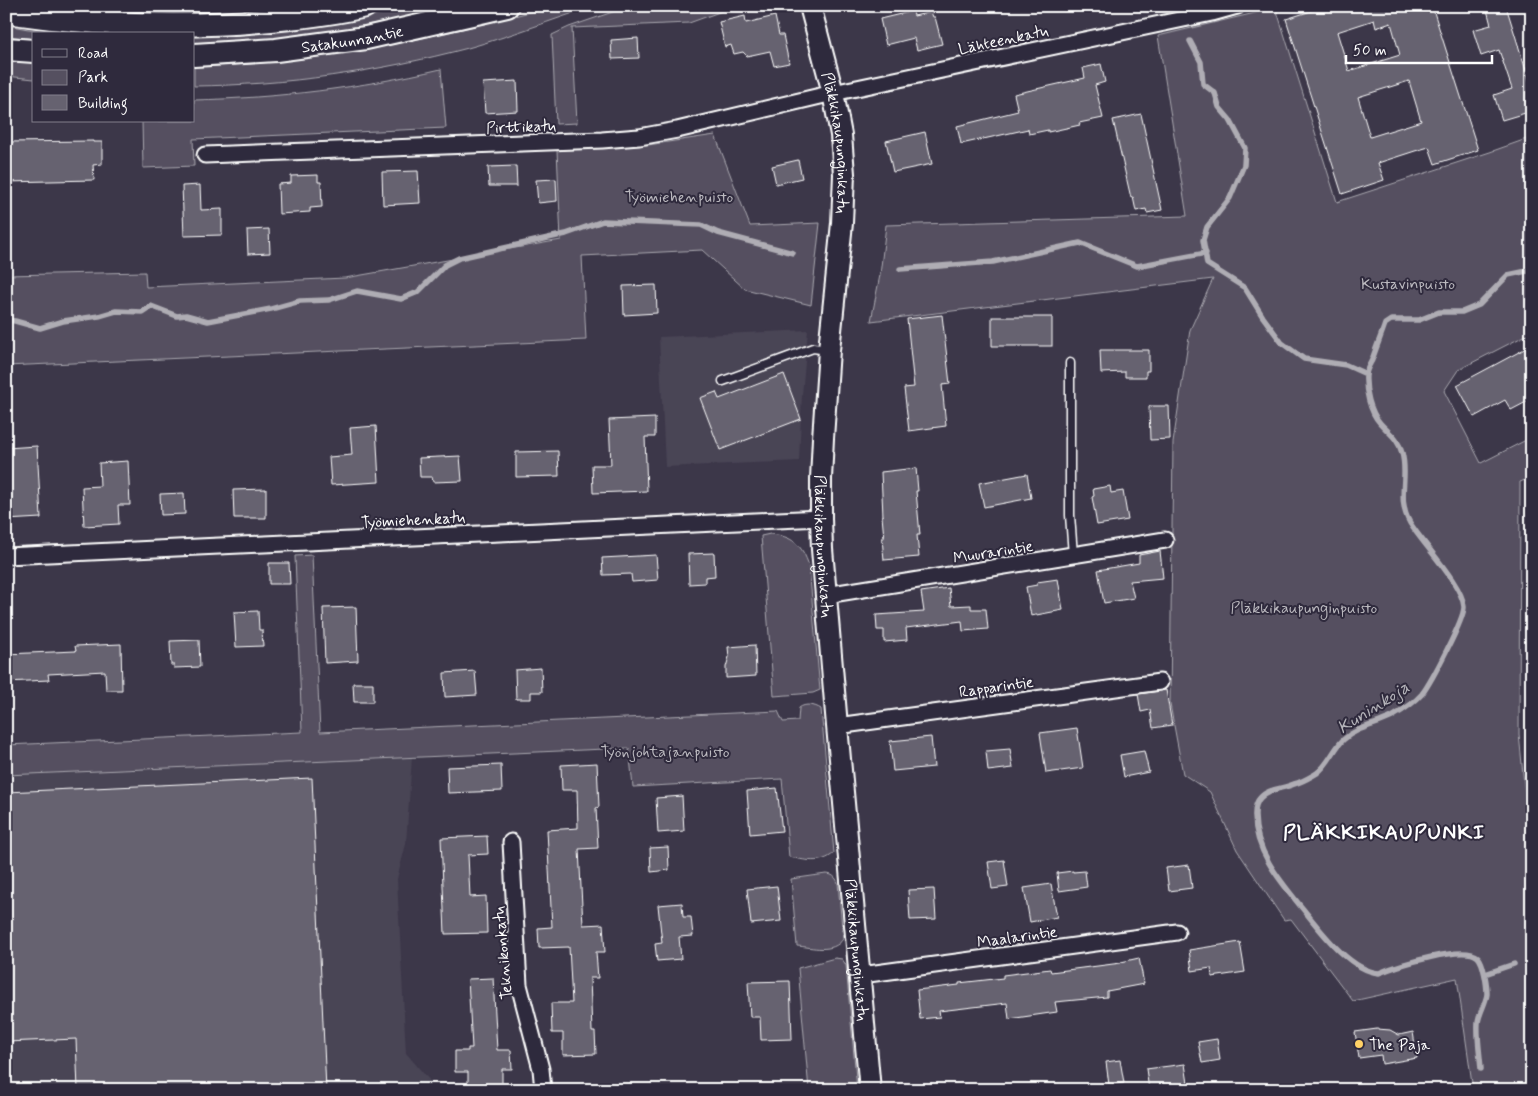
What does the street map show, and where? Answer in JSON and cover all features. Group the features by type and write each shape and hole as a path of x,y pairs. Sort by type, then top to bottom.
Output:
{"main road":[{"name":"Satakunnantie","path":"6,12 89,22 181,25 228,24 274,20 365,6"},
{"name":"Satakunnantie","path":"195,55 276,50 366,38 507,6"},
{"path":"6,49 32,51"}],"street":[{"name":"Pläkkikaupunginkatu","path":"810,6 833,93 841,135 844,174 842,223 829,350 821,478 821,518 837,726 870,1090"},
{"name":"Lähteenkatu","path":"833,93 1212,13 1237,6"},
{"name":"Pirttikatu","path":"205,155 639,137 686,128 833,93"},
{"name":"Työmiehenkatu","path":"6,556 821,518"},
{"name":"Muurarintie","path":"826,595 1165,540"},
{"name":"Rapparintie","path":"837,726 1160,682"},
{"name":"Teknikonkatu","path":"511,842 519,986 542,1069 543,1090"},
{"name":"Maalarintie","path":"861,976 1177,932"}],"lane":[{"path":"724,381 813,348 829,350"},
{"path":"1070,363 1070,515 1073,555"}],"shaded area":[{"path":"808,330 802,395 799,461 665,467 659,337"},
{"path":"412,757 406,844 397,879 406,1053 430,1081 430,1090 6,1090 6,775"}],"green space":[{"path":"78,6 307,6 179,13"},
{"path":"417,6 455,6 358,27 292,37 195,44 195,36 280,29 356,19"},
{"path":"553,6 594,6 468,48 400,64 297,80 195,86 195,67 237,65 324,56 391,45"},
{"path":"630,6 736,6 689,23 572,28 577,123 556,124 552,35 569,27"},
{"path":"1276,8 1337,202 1532,137 1532,332 1458,370 1444,391 1481,463 1532,437 1532,477 1520,482 1519,734 1532,865 1532,1090 1473,1090 1457,978 1353,1001 1291,919 1284,920 1237,850 1210,792 1183,774 1170,704 1173,443 1190,330 1213,279 871,321 880,275 886,225 1187,216 1158,36"},
{"path":"6,25 60,32 32,32 32,39 6,36"},
{"path":"6,60 32,63 32,79 6,76"},
{"path":"441,69 446,128 193,139 194,166 143,168 142,122 195,122 195,100 257,97 319,91 411,76"},
{"name":"Työmiehenpuisto","path":"715,135 750,226 820,223 811,305 745,289 702,250 582,256 586,340 6,366 6,275 145,272 146,287 345,278 561,240 557,150 648,145"},
{"path":"770,534 795,542 803,552 809,566 820,690 813,693 774,696 761,536"},
{"name":"Työnjohtajanpuisto","path":"312,555 320,732 778,711 783,722 798,721 799,708 804,705 813,706 821,709 834,853 829,857 818,860 789,857 782,779 633,787 629,748 6,775 6,745 302,732 295,556"},
{"path":"826,874 834,876 838,883 843,939 834,947 822,949 797,946 791,879"},
{"path":"835,958 842,959 846,965 857,1090 809,1090 798,968"}],"building":[{"path":"1327,6 1432,6 1478,150 1435,164 1429,147 1415,151 1378,163 1384,180 1342,194 1286,19","holes":["1374,20 1376,28 1391,23 1400,55 1349,71 1337,32","1409,81 1421,121 1370,137 1358,97"]},
{"path":"1486,6 1506,6 1532,90 1532,111 1502,120 1494,95 1512,89 1499,50 1481,56 1473,30 1491,25"},
{"path":"913,11 914,16 931,12 933,17 935,17 942,44 917,50 914,38 886,45 880,19"},
{"path":"745,16 746,23 775,16 779,35 783,35 789,63 774,66 770,51 747,56 743,52 734,54 731,45 725,47 719,22"},
{"path":"638,38 639,58 612,59 611,40"},
{"path":"1101,64 1105,82 1095,85 1103,118 1048,132 1048,130 1029,134 1028,129 961,144 957,126 1018,111 1014,94 1085,78 1083,68"},
{"path":"517,81 518,111 485,113 483,83"},
{"path":"1141,114 1162,210 1147,213 1146,209 1136,211 1133,197 1131,198 1113,120"},
{"path":"925,132 932,164 893,172 886,141"},
{"path":"6,142 102,142 102,164 93,165 94,180 6,182"},
{"path":"798,160 802,178 776,184 772,166"},
{"path":"516,166 517,186 489,186 488,167"},
{"path":"418,171 420,203 383,205 382,172"},
{"path":"318,175 318,182 321,182 322,207 310,208 310,212 279,214 278,184 291,183 291,176"},
{"path":"556,179 557,201 538,203 536,180"},
{"path":"200,185 201,210 222,209 222,235 184,236 182,186"},
{"path":"269,229 270,253 248,254 247,230"},
{"path":"656,285 657,313 624,315 623,286"},
{"path":"942,315 950,384 942,385 946,426 909,431 904,388 914,387 907,319"},
{"path":"992,317 1052,317 1052,346 992,346"},
{"path":"1532,345 1532,399 1511,410 1505,400 1474,417 1457,385"},
{"path":"1100,350 1149,350 1149,371 1146,371 1146,377 1125,377 1125,372 1101,373"},
{"path":"784,374 801,419 720,450 700,398 716,392 719,399"},
{"path":"1149,406 1169,406 1170,439 1150,440"},
{"path":"655,418 655,437 645,437 647,491 593,493 592,465 611,465 609,420"},
{"path":"376,426 379,482 331,485 329,457 352,455 350,428"},
{"path":"37,446 41,518 6,520 6,448"},
{"path":"558,451 559,476 516,477 516,452"},
{"path":"460,456 462,481 433,482 432,477 420,477 419,458"},
{"path":"128,461 130,505 118,505 119,524 84,526 82,487 100,486 99,463"},
{"path":"916,468 920,535 917,535 919,557 884,560 881,472"},
{"path":"1027,474 1031,498 984,507 979,483"},
{"path":"1110,486 1111,493 1123,491 1128,520 1097,525 1092,497 1094,496 1093,489"},
{"path":"266,489 266,518 234,518 233,490"},
{"path":"184,493 185,514 161,515 160,494"},
{"path":"1160,551 1163,578 1130,581 1134,598 1104,603 1098,570 1139,563 1139,555"},
{"path":"714,553 715,576 705,577 705,583 689,584 688,554"},
{"path":"656,555 658,580 632,582 631,574 603,575 602,558"},
{"path":"269,563 289,563 290,584 269,584"},
{"path":"1058,579 1063,610 1031,616 1026,587 1037,585 1037,582"},
{"path":"949,588 951,606 971,605 971,609 986,609 988,629 963,631 962,621 906,628 907,640 884,642 884,630 877,630 876,615 924,612 921,592"},
{"path":"356,607 358,661 325,663 323,608"},
{"path":"258,611 259,630 262,630 263,646 236,647 234,612"},
{"path":"199,640 200,667 174,668 174,665 171,665 170,641"},
{"path":"121,644 122,690 106,690 105,671 48,674 49,680 6,682 6,654 76,651 75,646"},
{"path":"755,645 756,676 726,678 726,667 729,657 728,647"},
{"path":"541,668 542,692 531,692 531,699 516,699 515,670"},
{"path":"475,671 477,695 445,697 444,673"},
{"path":"353,683 373,683 373,702 354,702"},
{"path":"1166,690 1172,725 1153,728 1150,710 1141,712 1138,694"},
{"path":"1077,728 1083,768 1046,773 1040,733"},
{"path":"931,737 934,767 893,771 890,741"},
{"path":"1010,749 1013,768 988,771 986,751"},
{"path":"1144,751 1149,772 1124,777 1120,755"},
{"path":"597,763 599,807 596,808 598,848 579,849 583,925 603,924 605,952 596,952 598,978 590,978 592,1032 595,1032 596,1054 563,1055 563,1033 552,1033 551,1003 572,1003 569,947 539,948 538,928 552,927 547,830 578,828 577,790 562,790 561,765"},
{"path":"501,765 502,791 448,793 447,767"},
{"path":"312,778 326,1090 78,1090 76,1039 6,1042 6,792"},
{"path":"777,788 782,831 750,834 747,791"},
{"path":"682,796 684,831 658,833 656,798"},
{"path":"487,836 488,854 468,855 470,897 486,896 487,933 445,934 441,838"},
{"path":"668,847 669,870 651,872 650,848"},
{"path":"1004,860 1008,887 992,889 988,862"},
{"path":"1189,865 1192,888 1169,891 1166,868"},
{"path":"1085,871 1087,887 1059,891 1057,873"},
{"path":"1051,884 1057,917 1030,922 1024,888"},
{"path":"777,886 781,921 751,924 747,889"},
{"path":"934,889 936,919 910,920 908,890"},
{"path":"682,903 683,917 691,917 693,936 679,937 681,959 657,961 655,944 662,943 658,905"},
{"path":"1240,942 1245,972 1212,977 1211,968 1192,971 1189,950"},
{"path":"1139,958 1144,984 1107,991 1107,997 1055,1002 1057,1012 1009,1019 1007,1003 939,1011 940,1017 920,1019 917,990 1003,978 1003,975 1050,969 1051,972 1121,963"},
{"path":"493,978 497,1050 511,1050 512,1069 502,1069 502,1090 468,1090 468,1072 455,1072 455,1051 468,1051 468,1048 472,1048 468,979"},
{"path":"790,981 792,1039 761,1040 760,1017 750,1017 748,982"},
{"path":"1377,1029 1390,1030 1399,1035 1413,1032 1417,1058 1382,1064 1381,1055 1359,1058 1355,1032"},
{"path":"1217,1039 1220,1060 1202,1063 1198,1042"},
{"path":"1120,1060 1124,1083 1109,1085 1106,1062"},
{"path":"1185,1064 1189,1090 1149,1090 1146,1069"}],"waterway":[{"path":"1190,41 1201,62 1203,84 1215,93 1219,107 1230,120 1245,148 1244,165 1230,198 1207,227 1203,240 1207,264 1245,288 1282,343 1304,359 1346,365 1366,374"},
{"path":"6,320 40,328 63,321 99,316 116,311 142,312 151,306 177,316 186,315 208,321 271,309 300,301 329,300 357,291 401,299 418,292 445,265 459,258 566,234 603,221 701,225 718,233 793,253"},
{"path":"900,269 993,262 1080,243 1137,266 1206,253"},
{"name":"Kuninkoja","path":"1481,1069 1478,1023 1487,994 1486,980 1478,957 1459,953 1445,955 1414,961 1379,973 1368,971 1357,965 1327,938 1278,877 1259,841 1255,812 1258,801 1263,795 1271,790 1300,782 1317,773 1348,736 1360,729 1392,717 1419,697 1439,665 1463,614 1464,607 1457,587 1410,523 1406,514 1403,497 1404,462 1401,448 1376,418 1369,400 1366,387 1366,373 1385,324 1391,320 1419,320 1439,312 1462,312 1479,305 1508,275 1527,271 1532,272"},
{"path":"1485,974 1514,964"}],"place":[{"name":"The Paja","path":"1359,1044"}],"district":[{"name":"PLÄKKIKAUPUNKI","path":"1384,832"}],"park label":[{"name":"Kustavinpuisto","path":"1408,283"},
{"name":"Pläkkikaupunginpuisto","path":"1304,607"}]}
